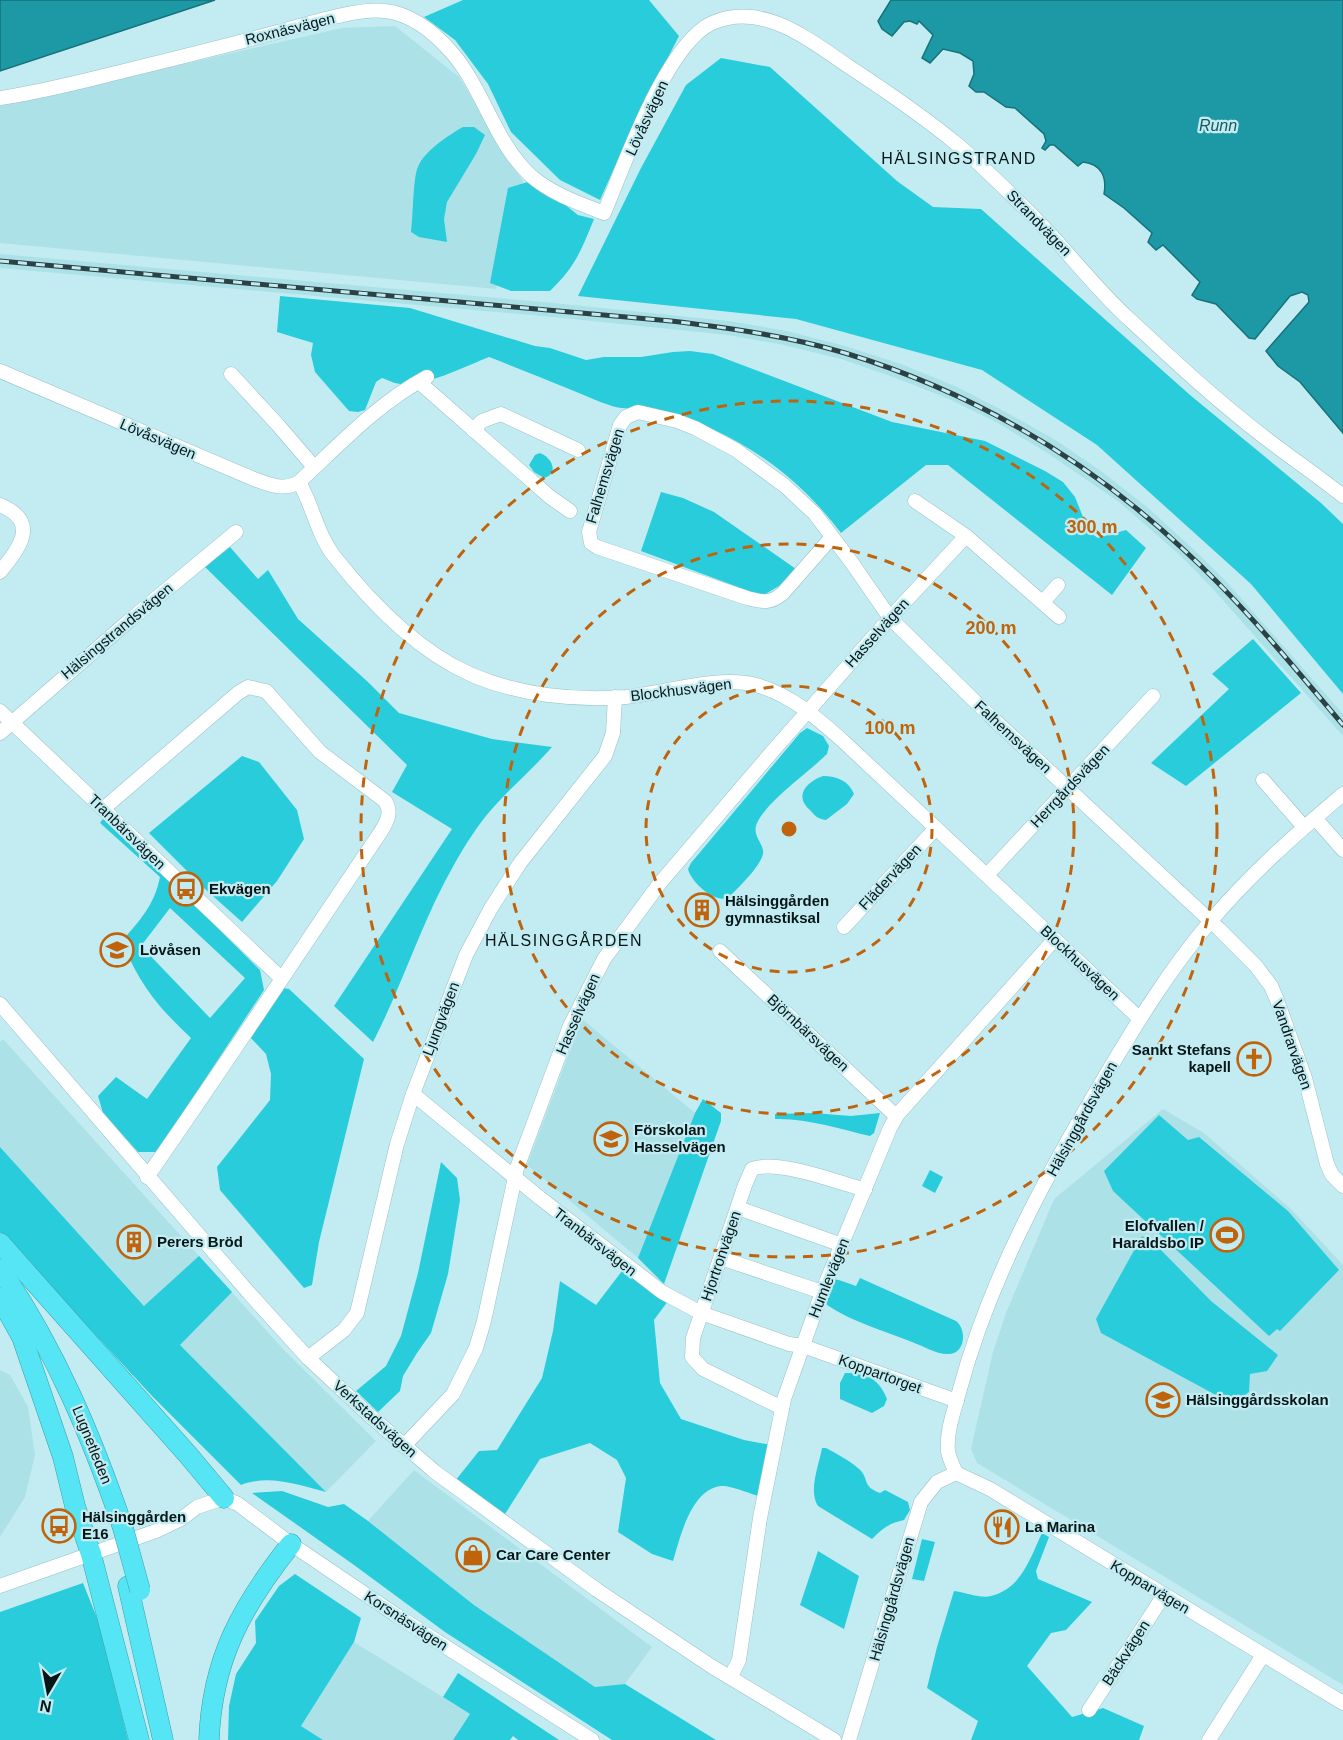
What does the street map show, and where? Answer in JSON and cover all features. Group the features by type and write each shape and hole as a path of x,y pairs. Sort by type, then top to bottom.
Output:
{"highway":[{"path":"0,1243 224,1498"},
{"name":"Lugnetleden","path":"0,1269 30,1317 67,1385 93,1444 175,1740"},
{"name":"Lugnetleden","path":"0,1288 25,1329 65,1406 116,1526"},
{"path":"0,1299 26,1346 63,1457 75,1506 91,1554 139,1740"},
{"path":"209,1740 210,1718 220,1666 231,1634 263,1579 291,1544"},
{"name":"Lugnetleden","path":"134,1588 163,1740"}],"street":[{"name":"Roxnäsvägen","path":"0,99 73,84 306,24 385,10 416,21 429,30 453,54 475,86 506,144 531,175 556,193 604,213"},
{"name":"Strandvägen","path":"702,29 713,23 735,18 763,19 778,23 807,39 913,110 986,170 1035,218 1115,306 1166,353 1244,421 1343,496"},
{"name":"Lövåsvägen","path":"604,213 660,87 685,46 702,29"},
{"name":"Lövåsvägen","path":"0,371 254,479 282,487 289,487 299,482"},
{"path":"231,374 314,467"},
{"path":"299,482 391,400 423,380 473,430 550,497 570,511"},
{"name":"Falhemsvägen","path":"832,537 783,593 767,603 597,547 591,543 589,532 620,425 626,417 638,412 651,414 695,428 736,450 801,500 832,537 890,618 1209,922"},
{"path":"473,430 483,421 501,414 578,450"},
{"name":"Blockhusvägen","path":"299,482 333,555 391,619 441,658 472,675 531,692 588,697 615,697 719,683 743,682 771,690 808,711 843,741 1140,1019"},
{"path":"915,501 966,536 1059,617"},
{"path":"0,505 21,518 23,531 18,546 0,572"},
{"name":"Hälsingstrandsvägen","path":"0,733 236,532"},
{"name":"Hasselvägen","path":"404,1446 453,1394 476,1348 484,1321 514,1176 570,1026 604,959 660,883 890,618 966,536"},
{"path":"1043,602 1058,585"},
{"path":"103,808 238,693 248,687 266,692 320,752 385,801 389,809 386,823 216,1079 147,1177"},
{"name":"Herrgårdsvägen","path":"987,875 1153,696"},
{"name":"Ljungvägen","path":"308,1358 344,1330 357,1313 397,1144 413,1094 466,955 490,908 520,863 608,752 613,733 615,697"},
{"name":"Tranbärsvägen","path":"0,711 281,978"},
{"path":"1263,780 1304,827"},
{"name":"Hälsinggårdsvägen","path":"956,1473 948,1452 950,1429 980,1327 1008,1258 1083,1114 1140,1019 1209,922 1249,879 1343,794"},
{"path":"1315,818 1343,850"},
{"name":"Flädervägen","path":"844,927 936,828"},
{"name":"Vandrarvägen","path":"1209,922 1256,966 1271,986 1305,1078 1327,1164 1332,1175 1343,1186"},
{"name":"Humlevägen","path":"731,1676 739,1660 760,1518 782,1408 822,1292 896,1116 1054,940"},
{"name":"Björnbärsvägen","path":"720,951 896,1116"},
{"name":"Verkstadsvägen","path":"0,1004 147,1177 308,1358 404,1446 463,1493 597,1590 711,1666 834,1740"},
{"name":"Tranbärsvägen","path":"413,1094 662,1292 701,1313 789,1344 802,1346"},
{"name":"Hjortronvägen","path":"782,1408 708,1371 695,1362 693,1357 692,1346 701,1313 751,1170 762,1166 818,1176 865,1190"},
{"path":"738,1208 842,1245"},
{"path":"721,1258 822,1292"},
{"name":"Koppartorget","path":"802,1346 957,1401"},
{"name":"Hälsinggårdsvägen","path":"849,1740 921,1502 937,1482 956,1473"},
{"name":"Hälsinggårdsvägen","path":"857,1740 924,1515 937,1494 946,1487 956,1473"},
{"name":"Kopparvägen","path":"956,1473 990,1489 1343,1703"},
{"path":"0,1586 156,1531 181,1519 197,1507 224,1498"},
{"name":"Korsnäsvägen","path":"224,1498 238,1504 291,1544 396,1616 592,1740"},
{"name":"Bäckvägen","path":"1089,1710 1164,1595"},
{"path":"1209,1740 1263,1655"}],"shaded area":[{"path":"463,0 649,0 679,36 633,126 600,200 560,180 511,132 488,84 455,40 424,17"},
{"path":"395,26 459,77 523,181 496,289 0,243 0,106 342,28"},
{"path":"721,58 770,67 897,181 933,207 981,209 1190,395 1321,503 1343,524 1343,694 1251,584 1097,445 982,370 796,319 578,296 641,168 686,85"},
{"path":"463,127 474,127 485,135 447,202 444,219 447,242 419,237 411,232 418,167 431,149"},
{"path":"534,180 578,215 594,219 576,258 566,274 550,291 511,291 490,283 508,188"},
{"path":"0,254 554,303 729,321 787,331 901,364 955,386 1054,439 1101,471 1147,507 1225,580 1343,714 1343,736 1214,590 1182,557 1119,502 1046,452 996,422 949,399 896,378 841,359 784,345 728,335 553,317 0,268"},
{"path":"280,296 410,308 586,360 690,351 713,354 892,422 985,441 1063,482 1075,497 1089,532 1098,538 1126,530 1146,548 1112,595 948,465 926,465 841,533 823,511 782,472 736,441 685,418 658,410 612,406 489,357 422,382 399,384 382,378 376,382 365,410 349,411 315,372 311,355 313,343 277,332"},
{"path":"540,453 548,458 553,469 549,476 544,478 534,472 529,465 535,455"},
{"path":"661,492 683,498 714,512 796,569 779,586 762,596 641,551"},
{"path":"230,547 258,579 268,570 298,619 399,713 492,739 552,747 491,810 463,849 432,907 373,1042 334,1006 452,829 392,792 407,765 205,567"},
{"path":"1253,639 1301,693 1186,786 1151,763 1229,689 1212,674"},
{"path":"807,728 823,736 829,746 827,754 762,814 756,831 763,855 750,876 728,898 722,899 710,894 698,885 690,874 688,869 691,863 800,733"},
{"path":"242,756 259,762 297,810 304,839 277,881 242,922 149,833"},
{"path":"823,776 842,780 854,794 847,804 826,820 815,816 803,800 807,786"},
{"path":"105,816 260,970 264,990 157,1152 138,1152 103,1113 98,1096 116,1077 147,1099 191,1038 150,994 135,970 122,941 150,904 160,877 100,823","holes":["170,908 245,978 210,1018 141,946"]},
{"path":"283,988 289,989 364,1059 319,1242 312,1285 304,1288 220,1190 217,1167 270,1100 271,1074 266,1054 250,1037"},
{"name":"Förskolan Hasselvägen","path":"582,1019 695,1113 638,1258 527,1165"},
{"path":"3,1039 284,1350 376,1441 326,1492 180,1345 0,1147 0,1042"},
{"path":"703,1099 721,1113 721,1121 664,1284 638,1258 695,1113"},
{"name":"Hälsinggårdsskolan","path":"1163,1109 1204,1133 1291,1209 1343,1265 1343,1685 977,1463 971,1449 993,1352 1006,1313 1054,1199"},
{"path":"813,1113 851,1116 880,1113 874,1133 870,1136 811,1122 775,1119 775,1114"},
{"path":"1159,1115 1188,1140 1199,1137 1288,1211 1339,1270 1280,1331 1277,1329 1269,1336 1113,1191 1104,1171"},
{"path":"0,1147 144,1306 199,1256 232,1292 180,1345 326,1492 294,1484 262,1480 241,1485 152,1396 0,1232"},
{"path":"441,1162 457,1178 460,1200 448,1274 431,1333 403,1376 400,1391 378,1412 356,1391 386,1366 401,1336 418,1273"},
{"path":"930,1170 943,1177 935,1193 922,1186"},
{"path":"1142,1236 1162,1251 1211,1301 1278,1355 1267,1371 1250,1374 1249,1392 1238,1400 1214,1394 1101,1333 1096,1319"},
{"path":"622,1271 668,1301 654,1320 660,1383 681,1419 744,1440 771,1445 761,1497 725,1486 711,1489 694,1505 688,1516 673,1561 652,1554 618,1532 626,1478 617,1460 590,1443 540,1459 505,1514 455,1481 479,1451 497,1450 542,1378 553,1331 560,1281 596,1305"},
{"path":"860,1278 956,1321 963,1335 961,1346 953,1353 938,1353 858,1321 827,1305 825,1298 831,1279 856,1286"},
{"path":"0,1370 10,1375 28,1407 35,1455 25,1497 0,1537"},
{"path":"845,1373 860,1374 876,1382 887,1399 884,1406 872,1413 840,1399 840,1383"},
{"path":"822,1448 843,1457 855,1466 862,1473 870,1488 880,1493 885,1490 908,1502 910,1510 904,1520 886,1527 872,1539 818,1506 814,1486"},
{"path":"414,1470 652,1647 625,1684 595,1687 474,1605 368,1521"},
{"path":"282,1491 328,1507 344,1504 474,1605 595,1687 625,1684 716,1740 612,1740 445,1632 252,1493"},
{"path":"1042,1533 1049,1537 1036,1571 1038,1579 1092,1602 1066,1630 1051,1633 1027,1666 1072,1717 1103,1708 1144,1726 1139,1740 971,1740 978,1721 927,1688 954,1591 987,1597 1002,1592 1024,1571"},
{"path":"922,1539 935,1542 924,1581 912,1579"},
{"path":"818,1551 859,1576 844,1629 800,1605"},
{"path":"295,1574 361,1618 354,1642 301,1726 323,1740 228,1740 229,1706 236,1674 256,1643 255,1621 279,1586"},
{"path":"83,1583 99,1623 128,1740 0,1740 0,1612"},
{"path":"354,1642 470,1714 453,1740 323,1740 301,1726"},
{"path":"458,1673 559,1740 518,1740 513,1736 510,1740 453,1740 470,1714 443,1697"}],"water":[{"path":"0,0 215,0 0,71"},
{"name":"Runn","path":"891,0 1343,0 1343,433 1300,382 1278,366 1266,351 1309,302 1308,295 1302,292 1290,296 1255,339 1249,338 1216,304 1197,299 1192,295 1200,282 1163,245 1156,250 1148,242 1152,233 1104,194 1104,177 1099,169 1083,162 1078,166 1054,145 1050,145 1045,150 1042,148 1046,141 1044,134 1015,108 1006,107 984,92 976,92 969,86 974,74 973,61 960,53 943,49 930,63 922,58 933,35 919,21 917,24 910,21 904,22 892,36 882,29 878,21"}],"railway":[{"path":"0,261 671,321 780,337 845,353 892,369 982,408 1026,432 1108,486 1147,517 1226,591 1343,725"}],"place":[{"name":"Ekvägen","path":"186,889"},
{"name":"Hälsinggården gymnastiksal","path":"702,910"},
{"name":"Lövåsen","path":"117,950"},
{"name":"Sankt Stefans kapell","path":"1254,1059"},
{"name":"Förskolan Hasselvägen","path":"611,1139"},
{"name":"Elofvallen / Haraldsbo IP","path":"1227,1235"},
{"name":"Perers Bröd","path":"134,1242"},
{"name":"Hälsinggårdsskolan","path":"1163,1400"},
{"name":"Hälsinggården E16","path":"59,1526"},
{"name":"La Marina","path":"1002,1527"},
{"name":"Car Care Center","path":"473,1555"}],"district":[{"name":"HÄLSINGSTRAND","path":"959,158"},
{"name":"HÄLSINGGÅRDEN","path":"564,940"}]}
